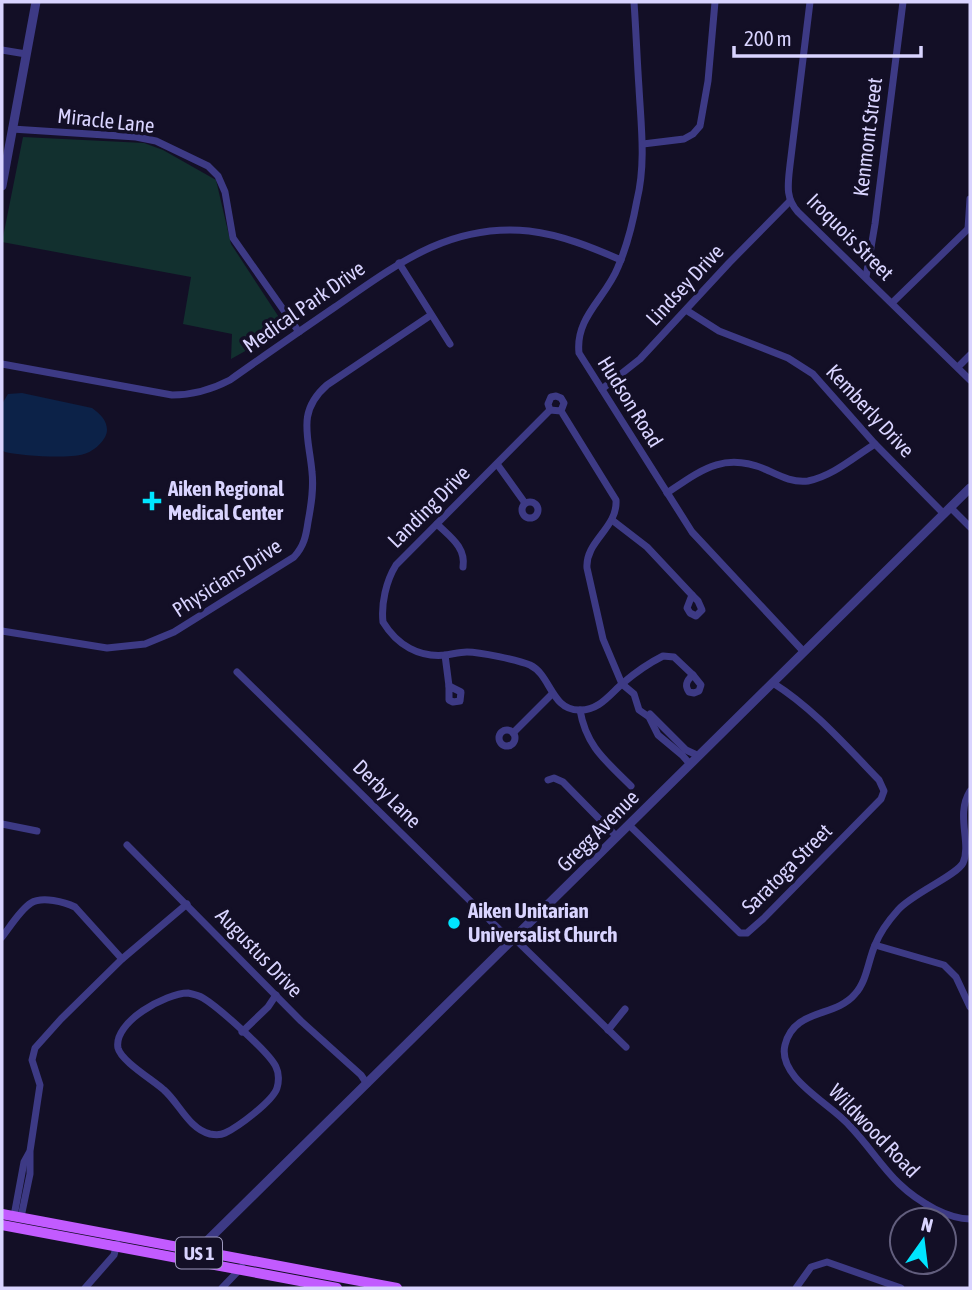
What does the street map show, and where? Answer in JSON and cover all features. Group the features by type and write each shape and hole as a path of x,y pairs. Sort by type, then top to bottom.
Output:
{"main road":[{"name":"US 1","path":"2,1214 118,1242"},
{"name":"US 1","path":"2,1225 397,1288"},
{"name":"US 1","path":"243,1265 337,1288"}],"street":[{"path":"2,186 36,2"},
{"name":"Hudson Road","path":"634,2 643,144 638,198 621,260 611,282 584,320 579,332 579,353 692,532 804,652"},
{"path":"643,144 684,139 693,134 700,125 708,81 715,2"},
{"name":"Iroquois Street","path":"810,2 787,192 790,201 798,212 970,380"},
{"name":"Kenmont Street","path":"866,277 879,198 903,2"},
{"path":"2,50 26,54"},
{"name":"Miracle Lane","path":"12,129 136,137 156,141 208,166 218,176 225,192 233,238 299,332"},
{"path":"892,303 969,228 970,199"},
{"name":"Lindsey Drive","path":"602,389 640,359 790,201"},
{"name":"Medical Park Drive","path":"2,364 161,393 189,394 207,391 230,380 399,263 425,248 447,240 501,230 530,232 558,236 621,260"},
{"path":"399,263 450,344"},
{"name":"Kemberly Drive","path":"686,310 726,334 788,358 805,368 827,387 874,444 947,510"},
{"name":"Physicians Drive","path":"2,632 107,648 145,644 174,632 294,557 305,539 312,495 312,473 306,441 310,404 327,385 431,314"},
{"path":"958,367 970,355"},
{"path":"561,411 550,410 550,399 556,396 563,401 561,411 615,496 617,508 612,520 588,553 586,563 603,639 622,684 634,694 639,710 649,717 662,739 690,764"},
{"name":"Landing Drive","path":"550,410 393,570 382,616 388,629 407,647 420,654 478,653 528,664 543,677 552,694 564,705 580,710"},
{"path":"667,494 699,471 726,461 757,466 790,480 809,481 832,471 874,444"},
{"path":"498,464 525,503"},
{"name":"Gregg Avenue","path":"197,1257 208,1240 970,488"},
{"path":"947,510 970,527"},
{"path":"612,520 647,547 692,595"},
{"path":"437,524 462,549 463,567"},
{"path":"445,655 449,685"},
{"path":"631,786 595,751 586,733 580,710 605,701 622,684 663,656 676,659 693,675"},
{"name":"Derby Lane","path":"237,672 626,1047"},
{"name":"Saratoga Street","path":"629,825 735,929 744,934 763,919 881,799 884,788 793,695 773,683"},
{"path":"513,733 552,694"},
{"path":"639,710 652,715 686,750 699,756"},
{"path":"548,779 554,778 563,782 617,837"},
{"name":"Wildwood Road","path":"970,791 962,815 965,855 961,866 906,902 886,924 875,945 863,982 854,996 838,1006 808,1017 795,1026 785,1045 786,1065 794,1076 847,1122 900,1186 940,1211 970,1219"},
{"path":"2,824 37,831"},
{"name":"Augustus Drive","path":"127,845 276,995 361,1075 367,1084"},
{"path":"2,937 32,902 40,900 67,903 75,908 122,959"},
{"path":"18,1217 31,1161 30,1151 40,1085 32,1060 36,1048 61,1019 122,959 187,904"},
{"path":"875,945 944,965 953,973 970,1007"},
{"path":"961,988 970,985"},
{"path":"182,993 194,994 204,999 242,1032 268,1054 276,1066 278,1084 275,1093 267,1102 220,1135 211,1135 198,1128 171,1096 125,1059 118,1048 118,1037 123,1029 142,1012 162,999 182,993"},
{"path":"242,1032 268,1007 276,995"},
{"path":"608,1030 625,1009"},
{"path":"85,1288 114,1255 118,1242"},
{"path":"796,1288 811,1267 827,1262 901,1288"},
{"path":"222,1288 243,1265"}],"green space":[{"path":"23,137 144,143 163,150 216,180 231,244 286,328 231,359 232,334 183,324 191,277 2,242"}],"water":[{"path":"22,393 92,408 106,423 105,438 91,451 76,456 5,452 2,450 2,404 8,394"}],"place":[{"name":"Aiken Regional Medical Center","path":"152,501"},
{"name":"Aiken Unitarian Universalist Church","path":"454,923"}]}
